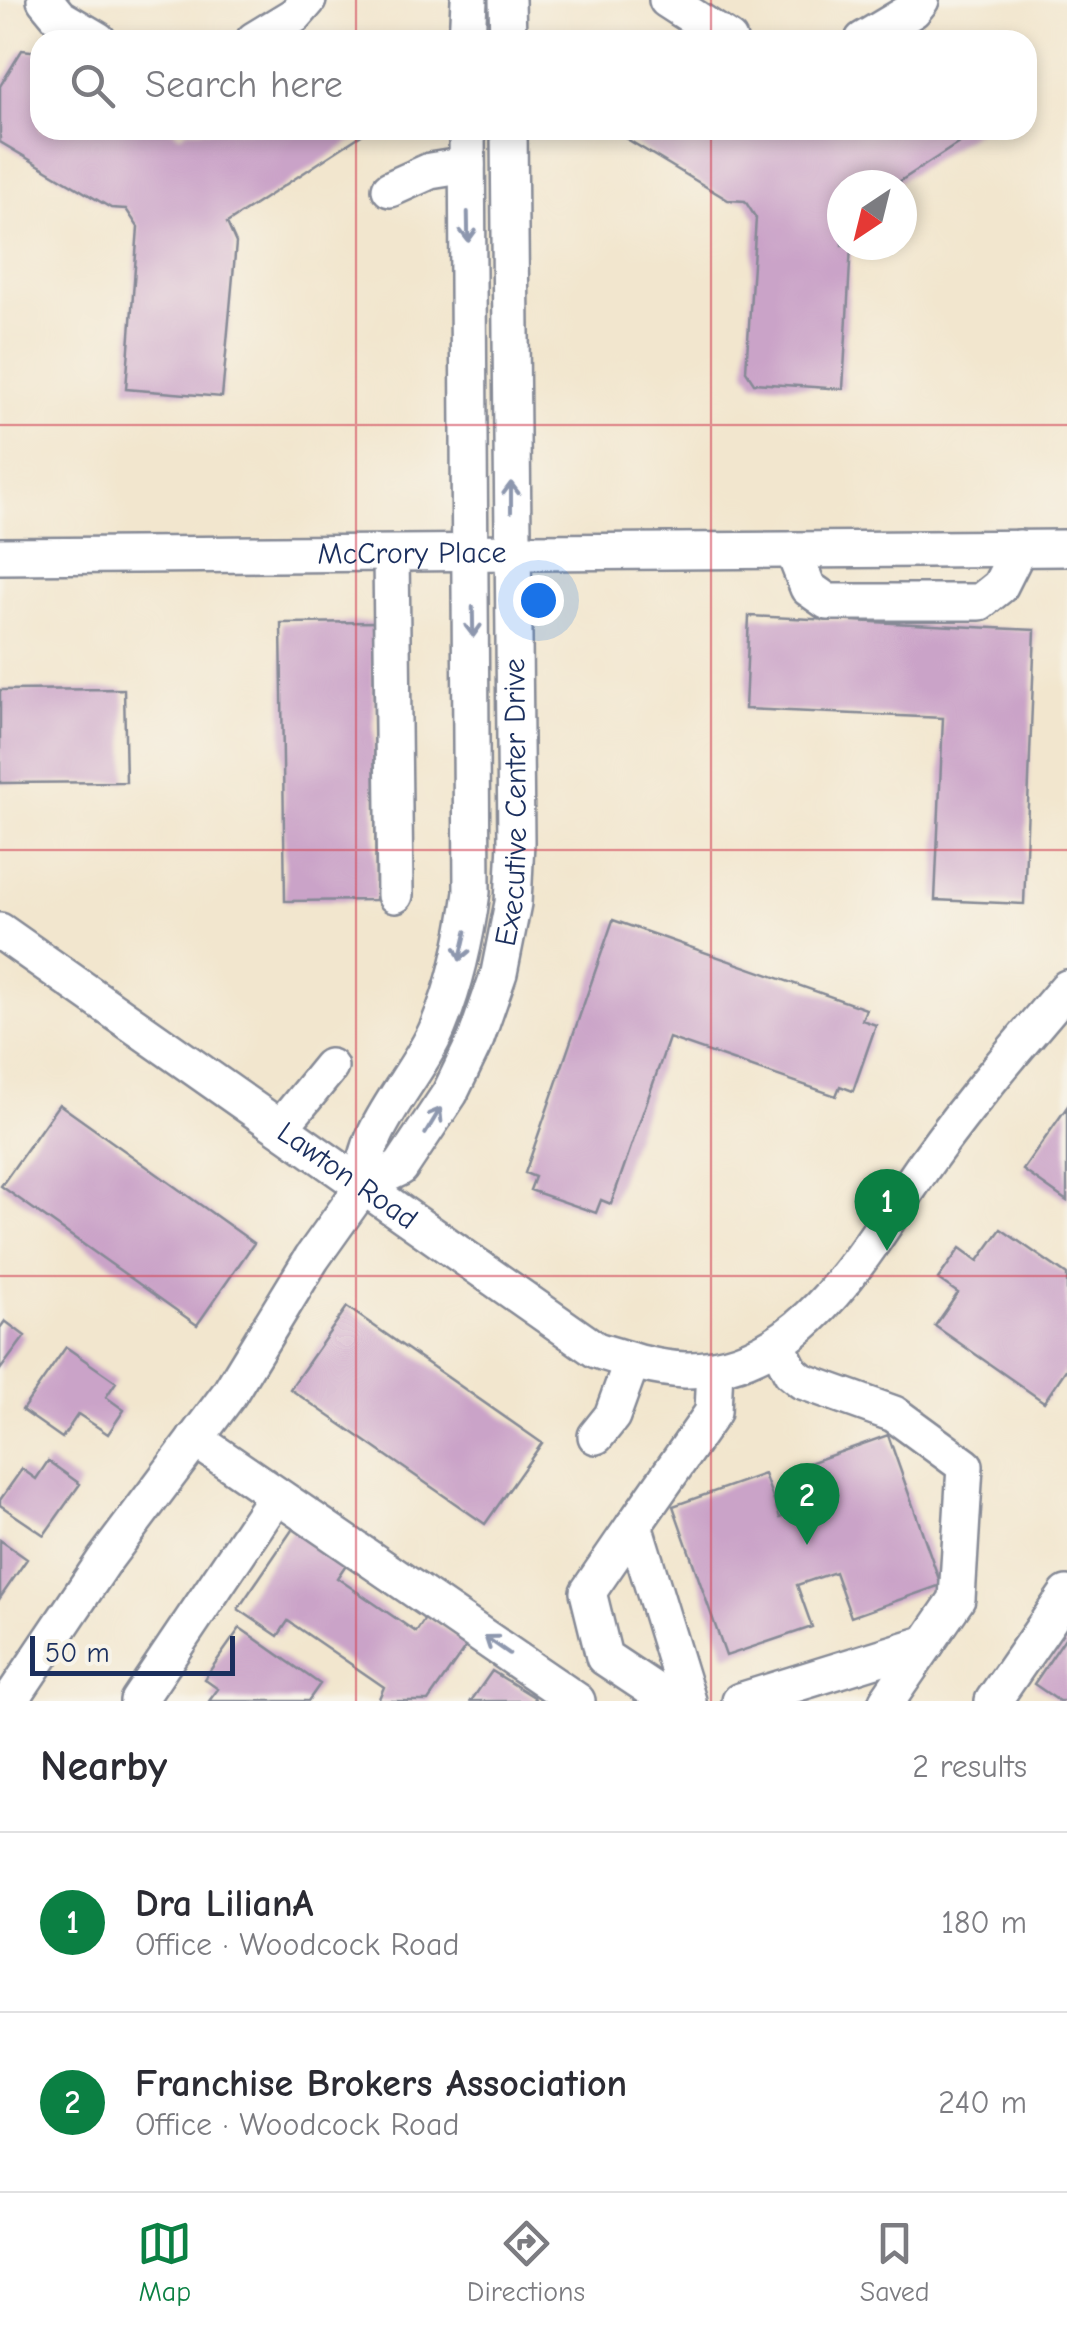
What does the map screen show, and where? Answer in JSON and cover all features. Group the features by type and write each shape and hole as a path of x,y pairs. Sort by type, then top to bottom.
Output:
{"street":[{"path":"45,0 59,17 81,30"},
{"path":"270,30 295,15 308,0"},
{"path":"468,30 469,0"},
{"path":"507,0 508,30"},
{"path":"667,0 714,30"},
{"path":"880,30 922,0"},
{"name":"Executive Center Drive","path":"364,1185 365,1156 372,1138 411,1079 438,1027 470,912 474,854 467,140"},
{"name":"Executive Center Drive","path":"10,1701 106,1558 243,1374 312,1258 364,1185 400,1168 439,1111 476,1039 505,948 516,842 509,140"},
{"path":"390,190 445,166 468,166"},
{"path":"793,550 808,588 828,602 980,602 1000,586 1019,548"},
{"name":"McCrory Place","path":"0,556 1067,548"},
{"path":"391,554 396,895"},
{"name":"Lawton Road","path":"0,930 596,1350 683,1370 715,1368"},
{"path":"670,1701 604,1657 588,1592 713,1412 715,1368 777,1344 806,1323 831,1295 952,1127 1067,988"},
{"path":"281,1127 330,1067"},
{"path":"777,1344 792,1372 802,1381 894,1414 964,1466 958,1599 888,1701"},
{"path":"596,1436 612,1416 632,1361"},
{"path":"195,1439 577,1701"},
{"path":"138,1701 276,1496"},
{"path":"634,1525 688,1701"},
{"path":"993,1701 1067,1594"},
{"path":"740,1701 927,1643"}],"building":[{"path":"22,50 30,51 30,140 354,140 227,223 236,243 222,397 126,389 138,227 126,209 111,208 0,142 0,86"},
{"path":"629,140 964,140 917,170 827,170 827,260 850,260 843,389 754,383 746,371 756,218 745,201 728,200"},
{"path":"749,616 1035,630 1024,904 935,900 943,718 745,709"},
{"path":"373,622 376,900 285,901 281,623"},
{"path":"124,689 126,782 0,783 0,690"},
{"path":"613,920 866,1009 862,1020 876,1025 853,1091 840,1086 836,1096 669,1038 611,1204 601,1200 596,1213 530,1190 535,1177 525,1173"},
{"path":"59,1104 254,1243 197,1325 1,1186"},
{"path":"1067,1107 1067,1201 1023,1170"},
{"path":"1001,1229 1067,1275 1067,1368 1044,1402 935,1326 958,1293 938,1279 960,1248 978,1261"},
{"path":"347,1307 542,1443 485,1524 290,1389"},
{"path":"5,1321 25,1336 0,1370 0,1328"},
{"path":"66,1347 116,1382 106,1397 124,1410 108,1434 78,1414 62,1438 22,1410"},
{"path":"888,1435 941,1585 851,1617 835,1572 797,1585 812,1627 726,1656 673,1506 764,1474 780,1518 815,1506 801,1466"},
{"path":"48,1461 80,1484 44,1535 0,1505 0,1500 22,1469 36,1479"},
{"path":"294,1527 347,1563 337,1578 416,1632 426,1617 467,1645 428,1701 378,1701 384,1687 288,1621 278,1636 238,1609"},
{"path":"0,1540 27,1559 0,1598"},
{"path":"240,1628 320,1684 308,1701 209,1701 218,1689 204,1679"},
{"path":"1067,1635 1067,1701 1059,1701 1034,1684"},
{"path":"492,1671 534,1697 536,1701 471,1701"}],"place":[{"name":"Dra LilianA","path":"887,1251"},
{"name":"Franchise Brokers Association","path":"807,1545"}]}
